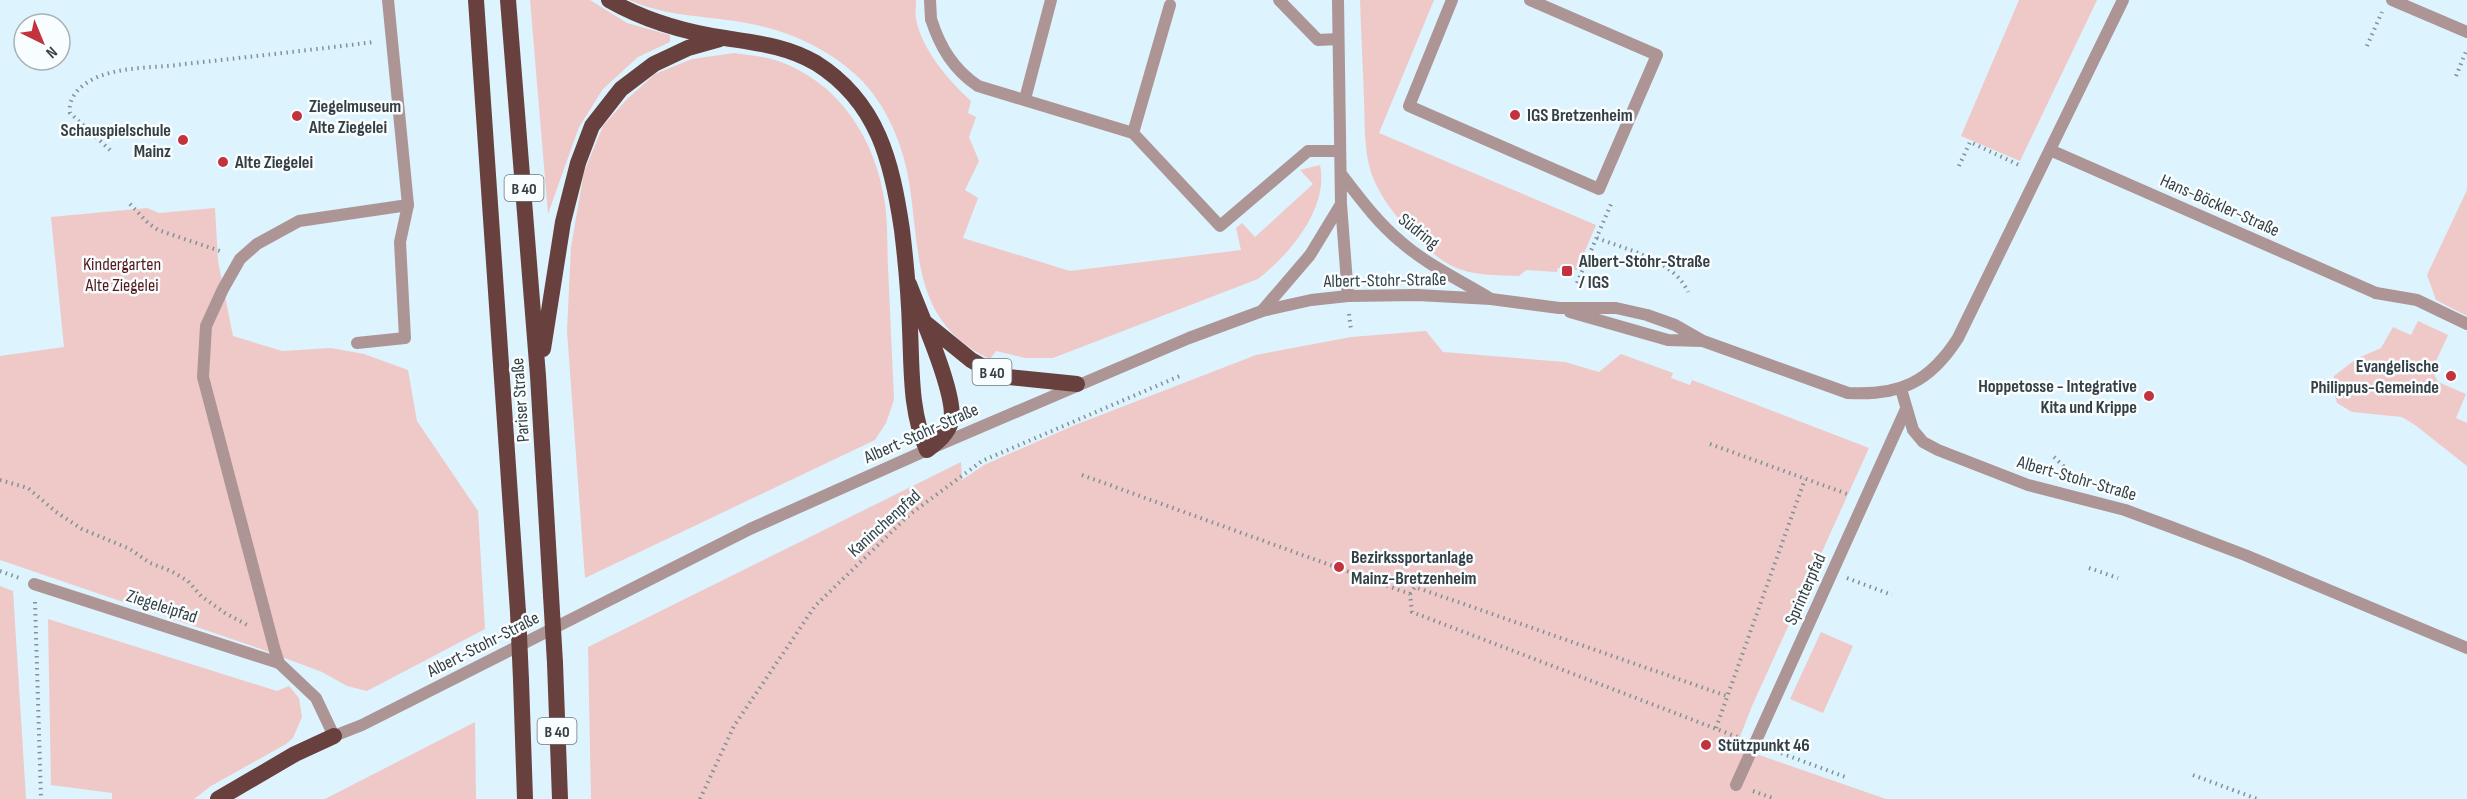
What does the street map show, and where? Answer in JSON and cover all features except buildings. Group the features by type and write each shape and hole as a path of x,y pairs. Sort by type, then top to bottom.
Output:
{"highway":[{"name":"Pariser Straße","path":"476,0 518,612 525,799"},
{"name":"Pariser Straße","path":"508,0 538,376 555,663 560,799"},
{"name":"B 40","path":"609,0 632,13 672,27 778,46 796,53 837,77 865,108 874,123 889,160 909,284 913,401 919,432 927,450 941,439 951,422 952,410 948,391 909,284"},
{"name":"B 40","path":"538,376 563,222 578,163 592,126 621,89 654,64 688,48 724,38"},
{"name":"B 40","path":"922,320 964,355 999,376 1077,384"},
{"path":"218,799 295,754 334,736"}],"street":[{"path":"357,343 405,338 400,242 408,205 388,0"},
{"path":"930,0 931,19 945,52 954,67 968,79 978,86 1133,133 1220,226 1308,152 1340,151"},
{"path":"1025,99 1050,0"},
{"path":"1279,0 1318,39 1338,39"},
{"path":"1338,0 1341,204 1348,296"},
{"path":"1452,0 1409,106 1599,189 1657,55 1530,0"},
{"path":"1901,389 1933,370 1958,338 2124,0"},
{"path":"2392,0 2467,32"},
{"path":"1133,133 1170,5"},
{"name":"Hans-Böckler-Straße","path":"2050,150 2376,293 2417,300 2467,324"},
{"name":"Südring","path":"1341,174 1382,225 1400,242 1424,260 1491,299"},
{"path":"1263,312 1310,255 1341,204"},
{"path":"334,736 315,698 279,663 213,422 203,377 206,326 223,288 240,259 257,244 299,221 408,205"},
{"name":"Albert-Stohr-Straße","path":"334,736 404,704 750,529 1077,384 1189,338 1263,312 1311,300 1348,296 1417,295 1491,299 1559,308 1616,308 1675,325 1703,341 1848,393 1866,394 1901,389 1913,430 1923,442 1938,450 2028,485 2125,510 2264,564 2467,648"},
{"name":"Albert-Stohr-Straße","path":"1559,308 1668,340 1703,341"},
{"name":"Sprinterpfad","path":"1736,785 1906,408"},
{"name":"Ziegeleipfad","path":"34,584 279,663"}],"path":[{"path":"2367,46 2383,9"},
{"path":"110,150 70,112 69,104 73,95 100,76 124,69 174,66 392,40"},
{"path":"2456,76 2467,49"},
{"path":"1959,166 1970,142 2022,167"},
{"path":"130,204 158,230 240,259"},
{"path":"1597,238 1642,256 1675,273 1688,292"},
{"name":"Kaninchenpfad","path":"700,799 734,726 815,606 909,515 982,461 1182,375"},
{"path":"1710,444 1864,501"},
{"path":"1082,475 1410,594"},
{"path":"1716,728 1805,479"},
{"path":"0,480 28,488 56,512 82,529 130,549 150,563 171,571 188,581 201,596 225,613 272,637"},
{"path":"2089,568 2118,578"},
{"path":"1832,573 1892,594"},
{"path":"34,584 41,799"},
{"path":"1727,696 1415,587 1410,594 1412,612 1848,778"},
{"path":"2193,775 2257,799"},
{"path":"1736,785 1766,798 1775,799"}],"green space":[{"path":"530,0 590,0 627,23 670,35 670,42 638,57 603,89 579,127 548,214"},
{"path":"629,0 916,0 916,19 924,42 937,64 971,101 968,113 976,117 969,137 979,161 965,190 978,198 963,238 1070,271 1241,250 1236,228 1242,223 1255,237 1313,184 1300,170 1320,165 1319,197 1313,213 1294,243 1258,279 1053,358 1025,358 996,351 990,359 965,345 947,328 934,308 920,264 907,173 899,142 885,112 867,86 856,75 817,47 773,29 656,9"},
{"path":"1360,0 1434,0 1379,133 1596,225 1577,270 1558,268 1557,272 1526,270 1519,276 1468,272 1440,259 1403,224 1382,196 1368,161"},
{"path":"2019,0 2097,0 2020,161 1961,136"},
{"path":"734,53 775,60 818,82 836,98 863,135 880,180 886,212 894,400 886,423 875,440 585,578 567,331 571,247 584,172 603,126 626,100 655,74 692,59"},
{"path":"2467,190 2467,316 2436,300 2427,275"},
{"name":"Kindergarten Alte Ziegelei","path":"147,208 159,213 215,208 218,261 233,336 282,351 331,348 364,354 408,370 417,421 478,511 485,629 367,691 347,686 322,672 258,648 0,560 0,356 64,347 51,217"},
{"path":"2418,321 2448,335 2432,370 2438,382 2466,394 2456,418 2467,423 2467,466 2402,417 2352,412 2337,403 2333,388 2334,376 2356,359 2381,348 2393,327 2411,335"},
{"name":"Bezirkssportanlage Mainz-Bretzenheim","path":"1426,331 1443,352 1565,362 1599,372 1621,354 1673,373 1671,378 1690,385 1692,380 1869,448 1752,706 1736,747 1886,799 591,799 588,647 961,462 962,480 984,465 1075,425 1256,355 1351,337"},
{"path":"0,586 13,591 26,799 0,799"},
{"path":"48,619 277,691 289,686 299,698 302,717 293,738 211,786 194,799 112,799 112,793 51,785"},
{"path":"1821,632 1853,646 1823,713 1790,699"},
{"path":"475,722 476,799 325,799"}],"place":[{"name":"IGS Bretzenheim","path":"1515,115"},
{"name":"Ziegelmuseum Alte Ziegelei","path":"297,116"},
{"name":"Schauspielschule Mainz","path":"183,140"},
{"name":"Alte Ziegelei","path":"223,162"},
{"name":"Albert-Stohr-Straße / IGS","path":"1567,271"},
{"name":"Evangelische Philippus-Gemeinde","path":"2451,376"},
{"name":"Hoppetosse - Integrative Kita und Krippe","path":"2149,396"},
{"name":"Bezirkssportanlage Mainz-Bretzenheim","path":"1339,567"},
{"name":"Stützpunkt 46","path":"1706,745"}]}
